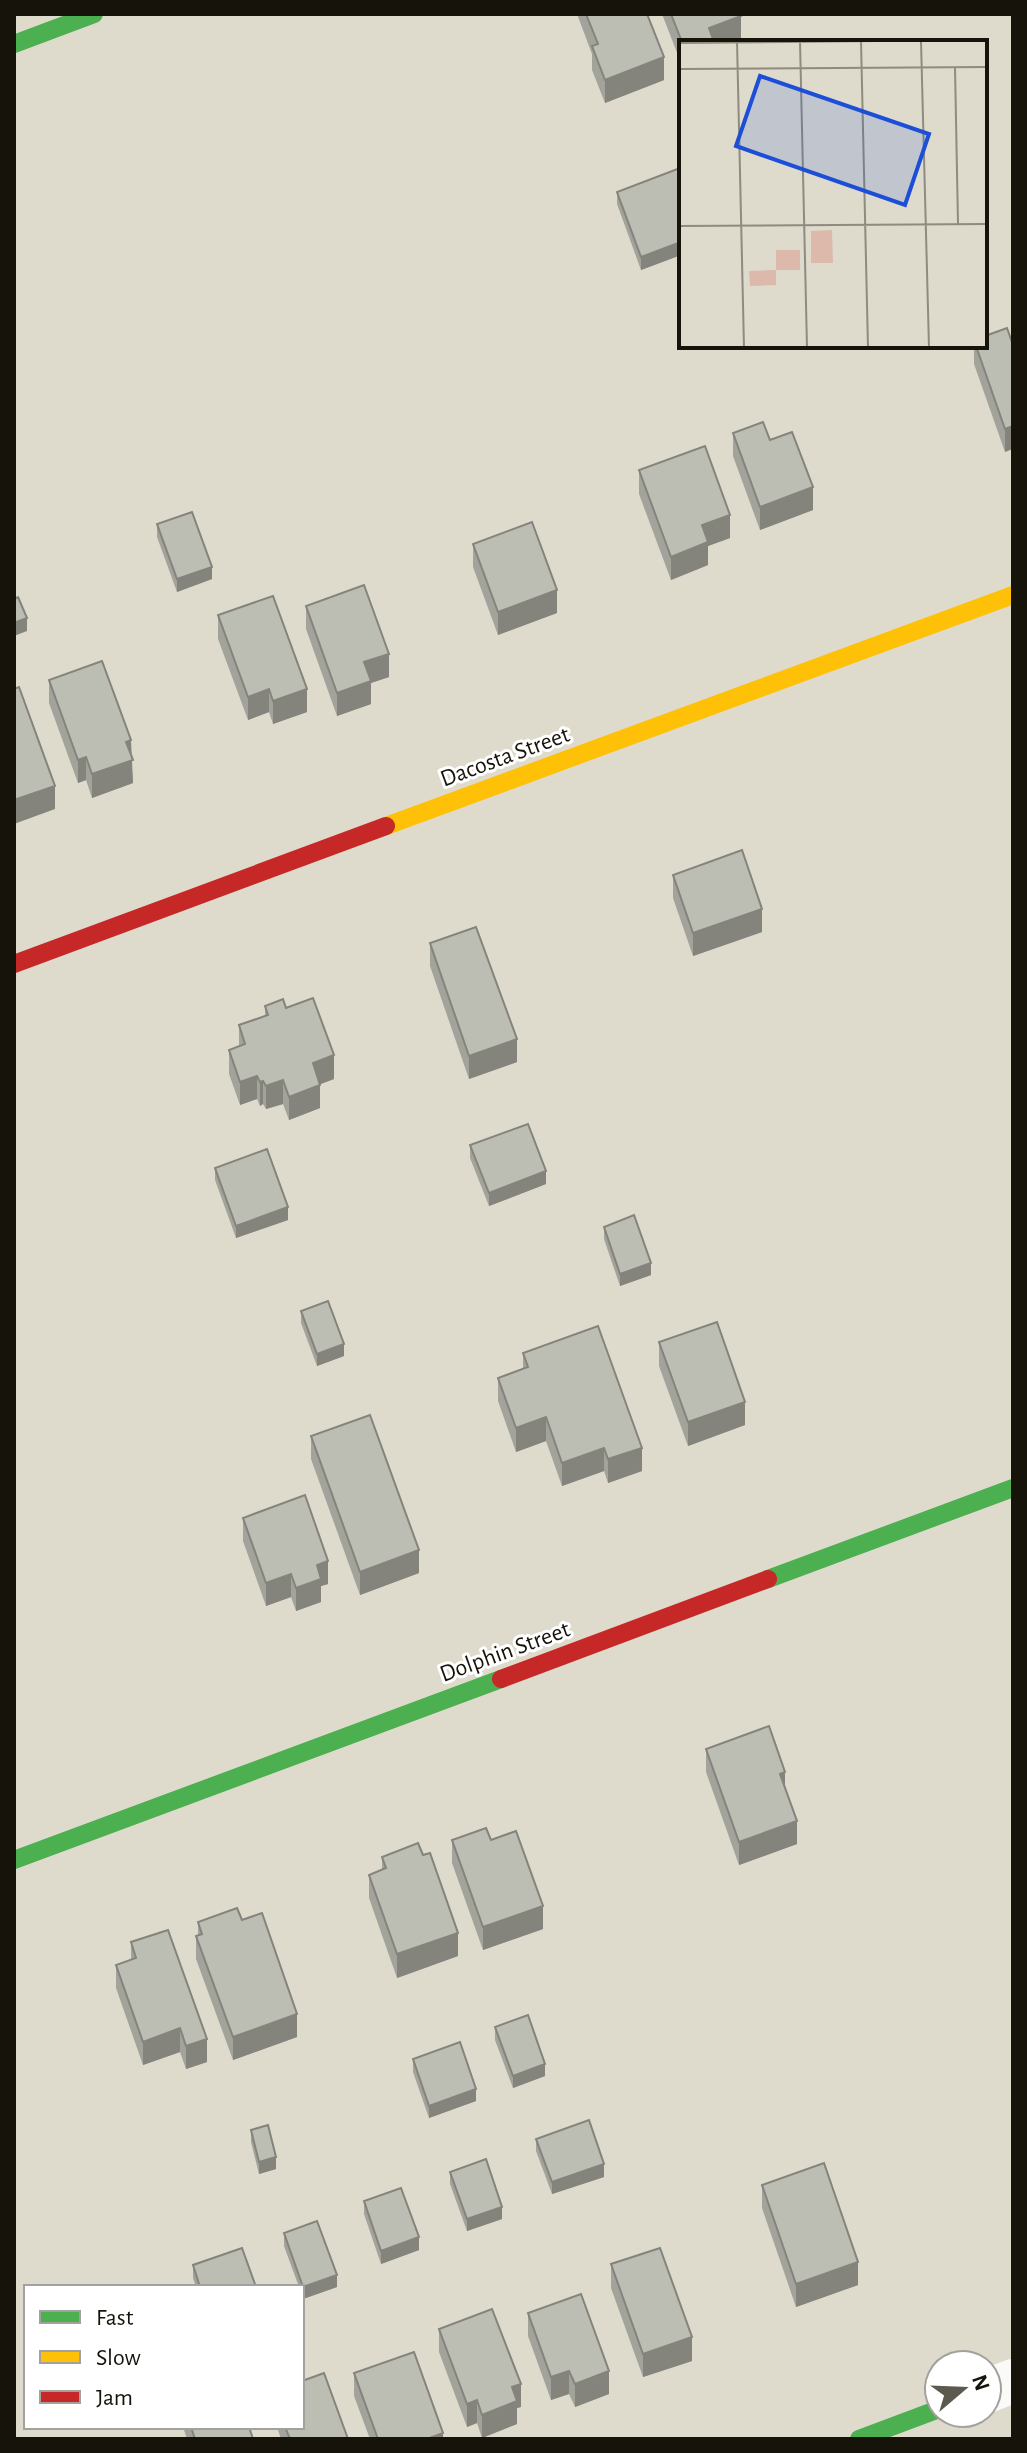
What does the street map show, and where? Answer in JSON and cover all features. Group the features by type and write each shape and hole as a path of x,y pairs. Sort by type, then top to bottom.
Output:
{"street":[{"path":"14,44 94,14"},
{"name":"Dacosta Street","path":"14,964 1013,595"},
{"name":"Dolphin Street","path":"14,1860 1013,1488"},
{"path":"859,2439 923,2415"}],"building":[{"path":"586,14 647,14 664,57 605,80 592,46 598,44"},
{"path":"671,14 741,16 709,28 713,40 681,40"},
{"path":"679,168 679,243 641,257 617,192"},
{"path":"1007,328 1013,345 1013,426 1005,429 977,348 987,348 987,335"},
{"path":"763,422 770,440 792,432 813,487 760,507 733,433"},
{"path":"705,446 730,515 702,525 708,542 671,557 639,470"},
{"path":"192,512 212,567 177,579 157,524"},
{"path":"532,522 557,590 498,612 473,544"},
{"path":"364,585 389,654 364,662 371,681 337,693 306,606"},
{"path":"273,596 307,689 273,701 269,689 248,697 218,615"},
{"path":"18,597 27,618 14,623 14,599"},
{"path":"102,661 131,740 126,742 133,760 92,774 86,757 78,760 49,680"},
{"path":"19,687 55,786 14,800 14,689"},
{"path":"742,850 762,909 693,933 673,875"},
{"path":"476,927 517,1039 469,1056 430,943"},
{"path":"313,998 334,1055 313,1063 320,1085 289,1097 283,1080 266,1086 257,1076 240,1082 229,1050 245,1044 239,1025 268,1015 265,1006 283,999 286,1008"},
{"path":"528,1124 546,1171 489,1193 470,1145"},
{"path":"267,1149 288,1207 236,1226 215,1168"},
{"path":"634,1215 651,1263 620,1274 604,1227"},
{"path":"328,1301 344,1344 317,1354 301,1311"},
{"path":"717,1322 745,1402 688,1422 659,1342"},
{"path":"598,1326 642,1448 608,1459 604,1448 562,1463 546,1417 516,1428 498,1378 528,1367 523,1353"},
{"path":"370,1415 419,1550 360,1572 311,1436"},
{"path":"305,1495 328,1561 317,1565 321,1579 296,1588 291,1574 266,1583 243,1518"},
{"path":"769,1726 785,1772 780,1774 797,1821 739,1842 706,1749"},
{"path":"486,1828 491,1840 516,1831 543,1906 483,1927 452,1840"},
{"path":"418,1843 423,1855 430,1853 458,1933 397,1954 369,1875 386,1868 382,1857"},
{"path":"237,1908 242,1920 262,1913 297,2014 233,2037 196,1936 202,1934 198,1922"},
{"path":"168,1930 207,2039 186,2046 180,2028 143,2042 116,1965 136,1958 131,1942"},
{"path":"528,2015 545,2064 513,2076 495,2027"},
{"path":"460,2042 476,2089 429,2106 413,2059"},
{"path":"589,2120 604,2164 552,2182 536,2139"},
{"path":"268,2125 276,2157 259,2162 251,2130"},
{"path":"486,2159 502,2207 467,2219 450,2172"},
{"path":"824,2163 858,2262 796,2284 762,2185"},
{"path":"401,2188 419,2237 381,2251 364,2201"},
{"path":"317,2221 337,2275 304,2287 284,2233"},
{"path":"242,2248 255,2285 199,2285 193,2265"},
{"path":"660,2248 692,2337 643,2354 611,2264"},
{"path":"581,2294 609,2371 575,2384 569,2371 551,2377 528,2313"},
{"path":"492,2309 521,2384 512,2387 517,2401 482,2415 477,2400 467,2404 439,2329"},
{"path":"414,2352 443,2433 427,2439 378,2439 354,2373"},
{"path":"324,2373 348,2439 290,2439 286,2429 304,2429 304,2380"},
{"path":"192,2429 250,2429 253,2439 195,2439"}],"traffic: fast":[{"path":"14,44 94,14"},
{"path":"768,1579 1013,1488"},
{"path":"14,1860 501,1679"},
{"path":"859,2439 923,2415"}],"traffic: slow":[{"path":"386,826 1013,595"}],"traffic: jam":[{"path":"14,964 386,826"},
{"path":"501,1679 768,1579"}]}
